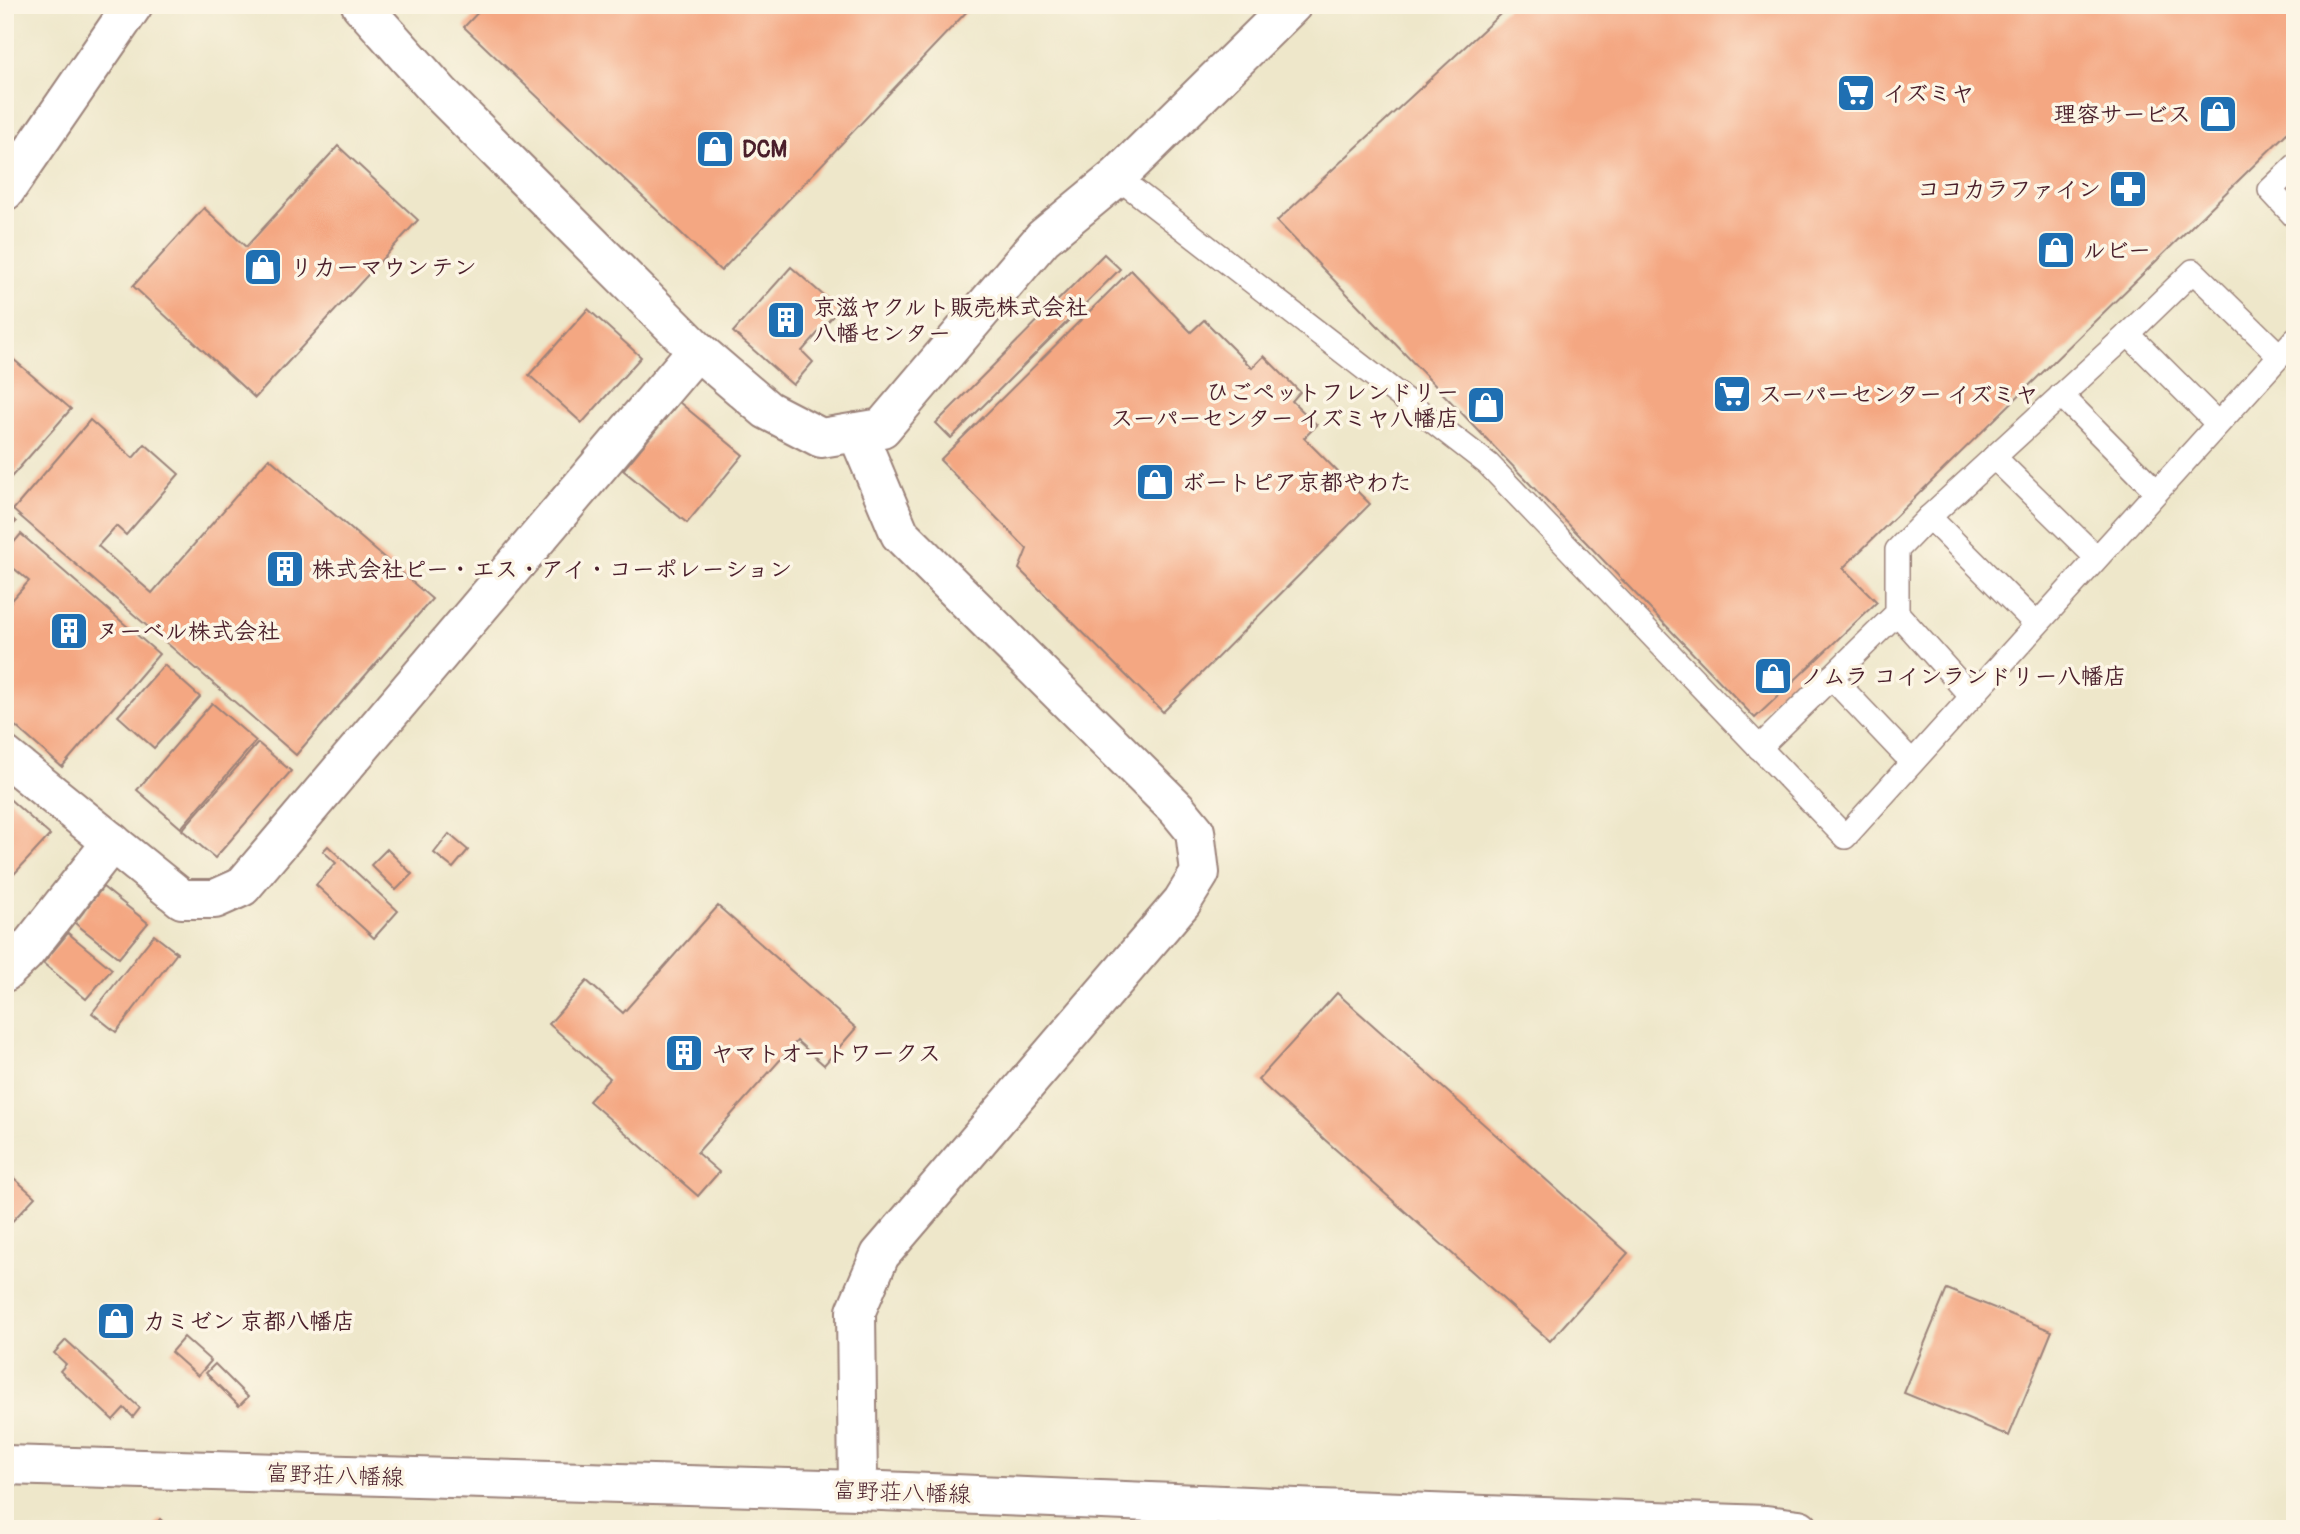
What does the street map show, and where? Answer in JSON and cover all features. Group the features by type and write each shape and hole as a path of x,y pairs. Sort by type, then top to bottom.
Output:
{"street":[{"path":"5,191 133,5"},
{"path":"361,5 440,93 697,351 768,410 821,438 882,428 1042,238 1117,177 1292,5"},
{"path":"5,756 182,899 215,899 242,887 697,351"},
{"path":"857,432 900,534 1177,809 1195,831 1200,873 1182,902 880,1255 856,1311 858,1490"},
{"path":"5,972 24,954 111,842"},
{"name":"富野荘八幡線","path":"5,1465 858,1490 1318,1519 1766,1525 1799,1529"}],"lane":[{"path":"2295,166 2270,190 2295,217"},
{"path":"1117,177 1488,464 1845,837 2287,347 2193,271 1897,550 1897,613 1971,696"},
{"path":"2128,334 2217,423"},
{"path":"2061,395 2155,491"},
{"path":"1994,457 2096,557"},
{"path":"1929,517 2036,624"},
{"path":"1759,748 1897,613"},
{"path":"1832,677 1912,762"}],"building":[{"name":"DCM","path":"485,5 973,5 721,271 464,27"},
{"name":"スーパーセンター イズミヤ","path":"1510,5 2295,5 2295,125 1843,568 1877,602 1755,718 1277,221"},
{"name":"リカーマウンテン","path":"338,146 418,220 255,398 133,286 204,208 246,247"},
{"path":"1104,254 1120,269 951,438 936,423"},
{"name":"京滋ヤクルト販売株式会社 八幡センター","path":"791,267 839,309 802,351 813,362 793,385 733,332"},
{"name":"ボートピア京都やわた","path":"1131,270 1191,332 1204,320 1252,368 1264,356 1300,392 1292,401 1317,425 1304,438 1370,504 1163,712 1019,569 1027,549 940,460"},
{"path":"588,309 641,357 582,423 529,375"},
{"path":"5,352 71,409 5,484"},
{"path":"679,402 743,455 687,523 623,470"},
{"name":"株式会社ピー・エス・アイ・コーポレーション","path":"90,420 133,458 145,444 179,474 126,535 116,526 98,546 152,593 269,458 432,599 296,755 13,510"},
{"path":"5,512 16,522 5,533"},
{"name":"ヌーベル株式会社","path":"21,534 159,654 62,767 5,717 5,608 29,581 5,561 5,553"},
{"path":"164,665 200,697 154,748 118,716"},
{"path":"212,703 256,741 181,828 137,790"},
{"path":"258,743 291,771 215,858 182,830"},
{"path":"5,795 50,835 5,884"},
{"path":"449,834 468,850 453,868 434,853"},
{"path":"328,846 398,911 374,938 316,885 336,863 323,851"},
{"path":"387,849 412,874 396,890 371,865"},
{"path":"103,887 148,923 119,958 75,923"},
{"name":"ヤマトオートワークス","path":"718,906 856,1028 824,1065 797,1041 697,1153 719,1172 698,1196 589,1101 610,1078 549,1024 587,981 623,1013"},
{"path":"68,933 112,969 86,999 43,963"},
{"path":"154,935 177,953 116,1032 92,1013"},
{"path":"1337,993 1628,1253 1550,1341 1258,1080"},
{"path":"5,1170 35,1197 5,1229"},
{"path":"1947,1289 2052,1331 2009,1436 1904,1393"},
{"path":"184,1337 211,1361 198,1376 171,1352"},
{"path":"66,1340 140,1408 133,1417 124,1408 113,1420 60,1371 66,1364 54,1353"},
{"path":"215,1364 248,1397 239,1406 206,1373"},
{"path":"160,1519 171,1529 152,1529"}],"place":[{"name":"イズミヤ","path":"1856,93"},
{"name":"理容サービス","path":"2218,114"},
{"name":"DCM","path":"715,149"},
{"name":"ココカラファイン","path":"2128,189"},
{"name":"ルビー","path":"2056,250"},
{"name":"リカーマウンテン","path":"263,267"},
{"name":"京滋ヤクルト販売株式会社 八幡センター","path":"786,320"},
{"name":"スーパーセンター イズミヤ","path":"1732,394"},
{"name":"ひごペットフレンドリー スーパーセンター イズミヤ八幡店","path":"1486,405"},
{"name":"ボートピア京都やわた","path":"1155,482"},
{"name":"株式会社ピー・エス・アイ・コーポレーション","path":"285,569"},
{"name":"ヌーベル株式会社","path":"69,631"},
{"name":"ノムラ コインランドリー八幡店","path":"1773,676"},
{"name":"ヤマトオートワークス","path":"684,1053"},
{"name":"カミゼン 京都八幡店","path":"116,1321"}]}
